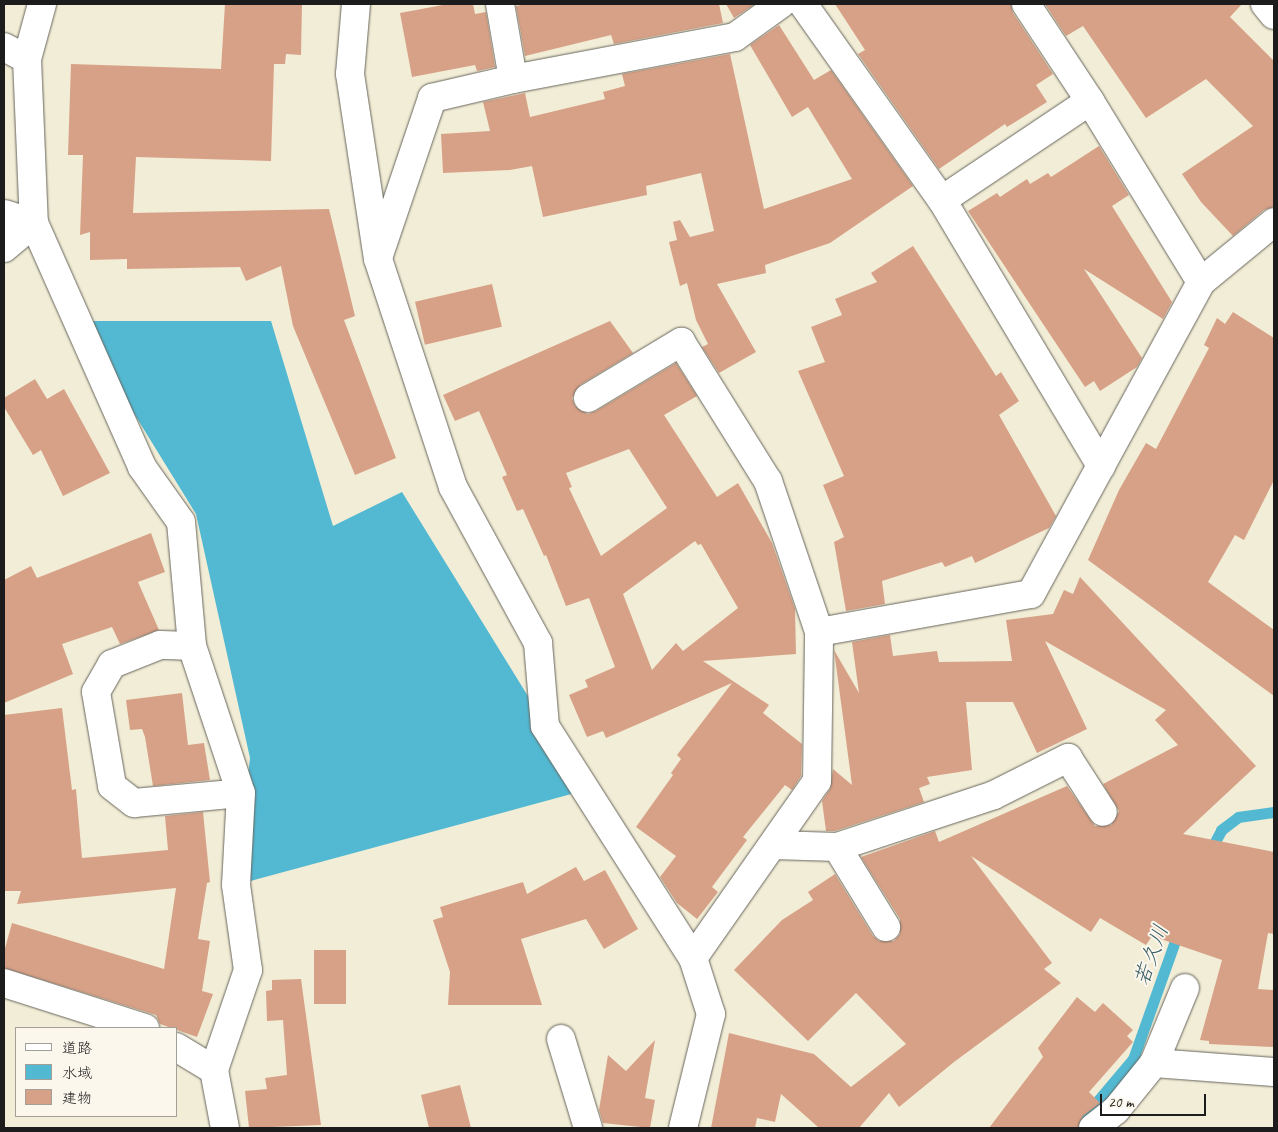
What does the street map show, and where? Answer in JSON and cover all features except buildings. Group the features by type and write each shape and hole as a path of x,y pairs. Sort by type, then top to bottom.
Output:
{"street":[{"path":"42,4 15,53 34,223 142,467 181,522 192,646 241,793 236,885 248,970 214,1070 224,1128"},
{"path":"356,4 350,74 378,259 453,487 538,643 545,726 692,958 710,1014 683,1128"},
{"path":"500,4 513,79"},
{"path":"378,259 432,98 513,79 735,37 781,4"},
{"path":"803,4 942,200 1101,466"},
{"path":"1026,4 1090,101 1201,282"},
{"path":"1265,4 1274,15"},
{"path":"942,200 1090,101"},
{"path":"4,214 34,223"},
{"path":"819,632 1031,594 1201,282 1274,222"},
{"path":"4,248 34,223"},
{"path":"588,398 681,342 768,481 819,632 818,781 692,958"},
{"path":"192,646 160,645 112,664 96,692 112,786 134,803 241,793"},
{"path":"773,845 837,847 994,794 1068,758 1103,812"},
{"path":"837,847 886,927"},
{"path":"4,983 142,1027"},
{"path":"1093,1128 1116,1110 1154,1063 1185,988"},
{"path":"562,1039 588,1128"},
{"path":"178,1048 214,1070"},
{"path":"1154,1063 1274,1072"}],"water":[{"path":"77,321 271,321 333,526 402,492 586,790 236,885 250,758 196,514"}],"waterway":[{"name":"若久川","path":"1209,853 1221,830 1238,817 1274,812"},
{"name":"若久川","path":"1068,1128 1089,1111 1133,1059 1179,930"}]}
